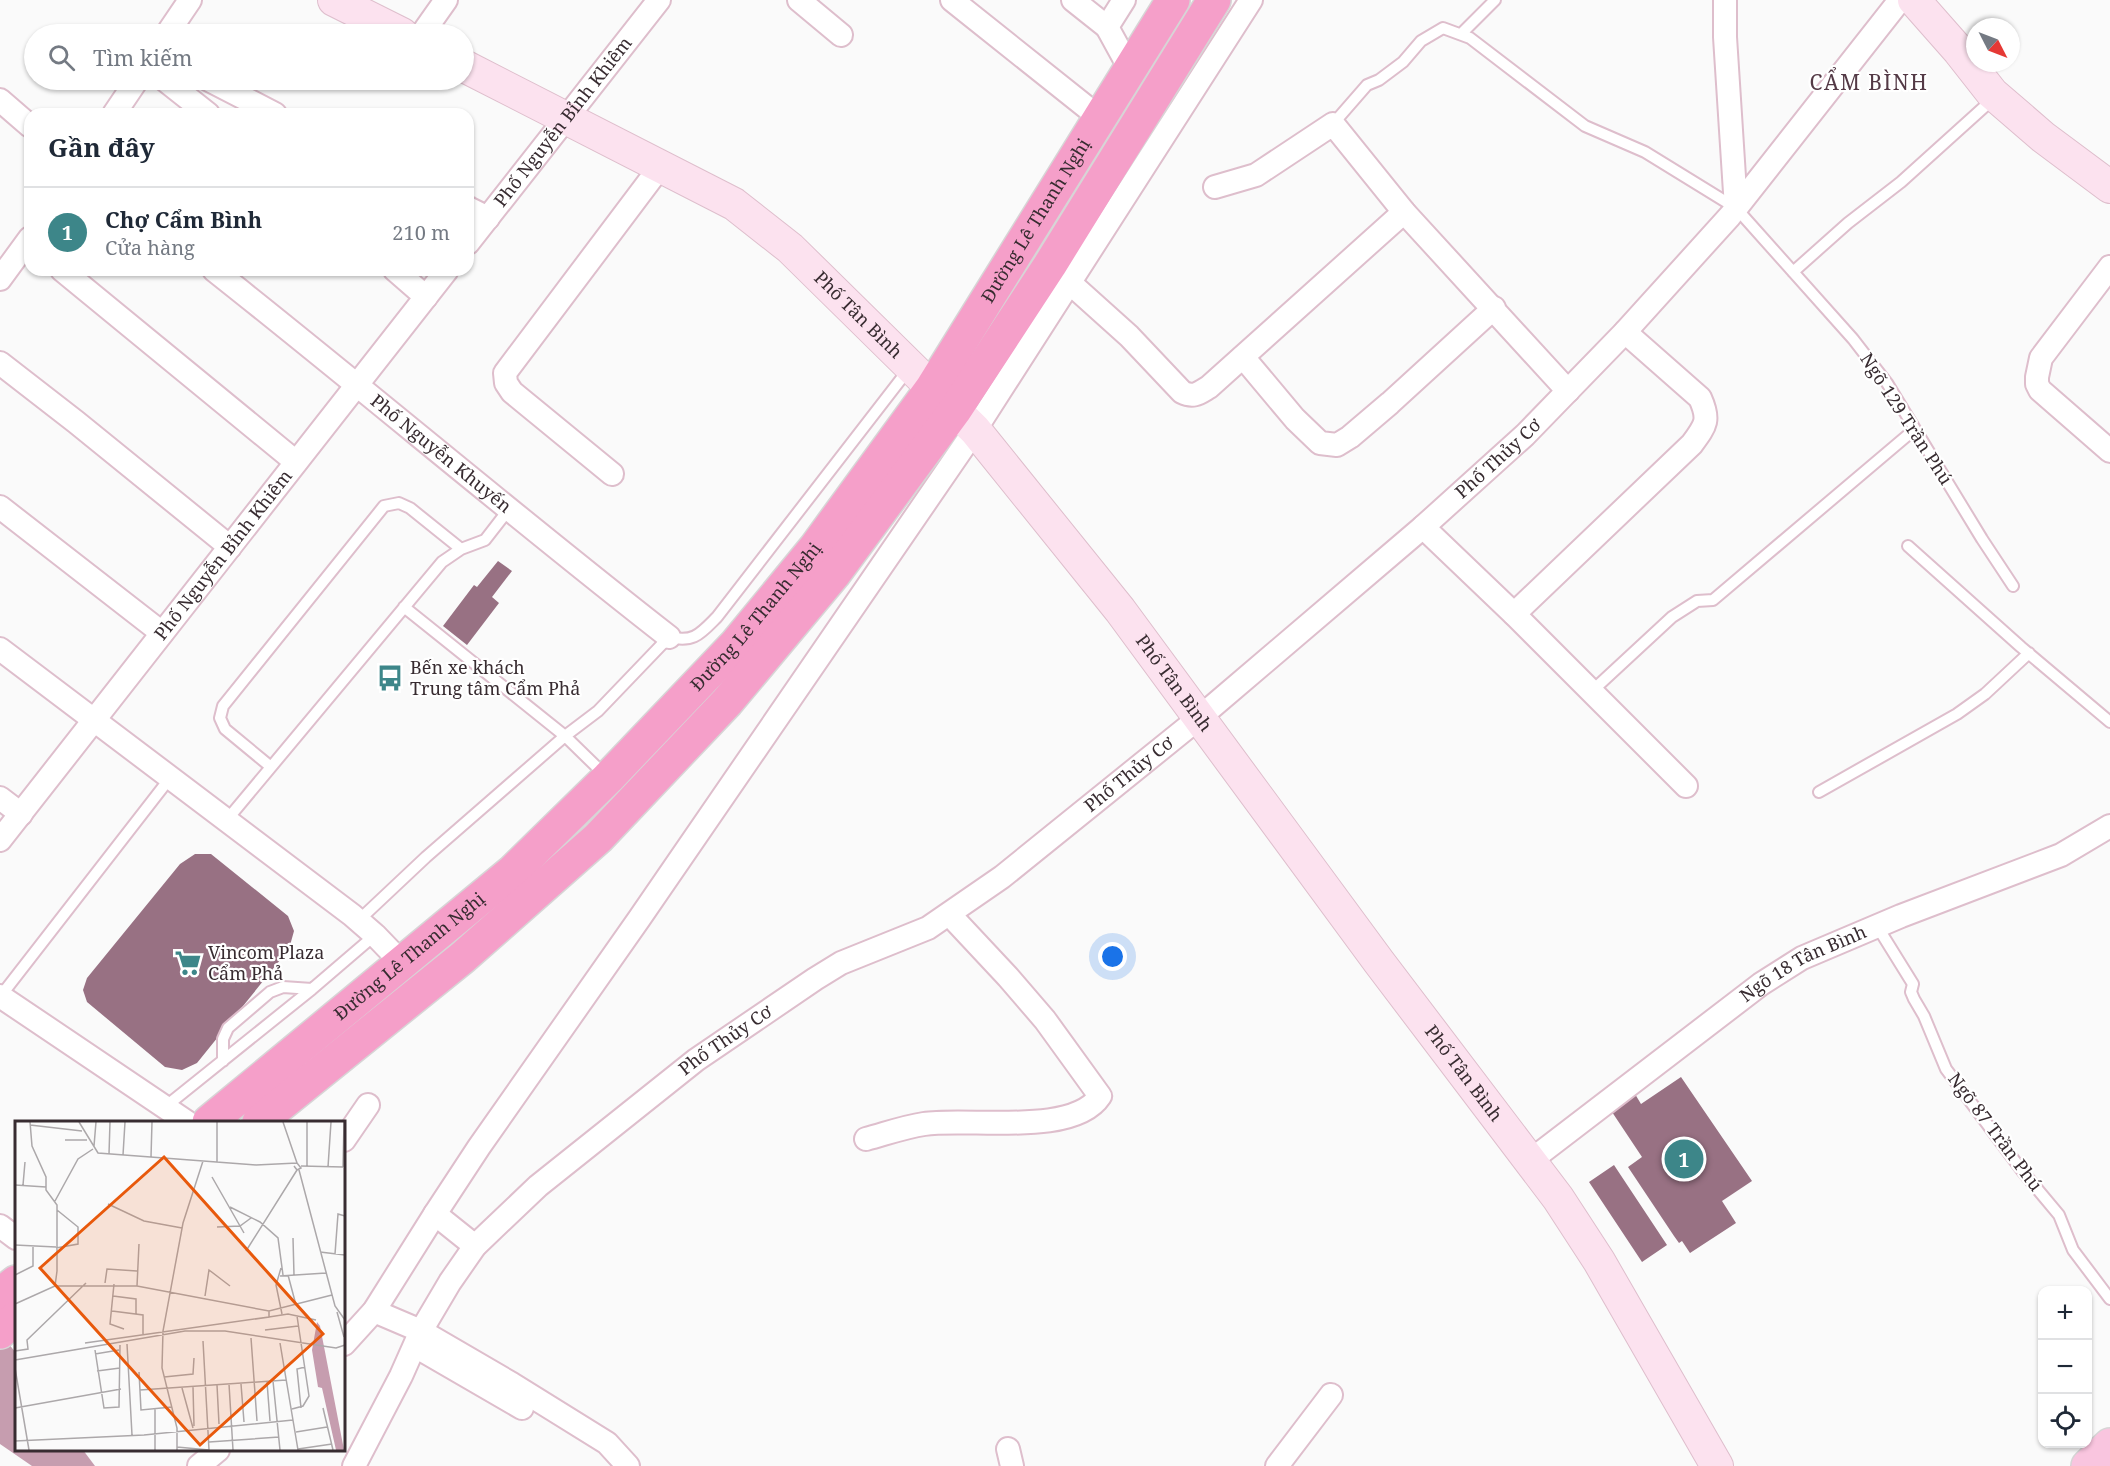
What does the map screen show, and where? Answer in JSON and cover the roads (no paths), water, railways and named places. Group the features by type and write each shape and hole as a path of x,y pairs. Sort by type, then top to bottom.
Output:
{"highway":[{"name":"Đường Lê Thanh Nghị","path":"210,1121 512,872 608,778 736,645 815,548 921,378 1100,118 1173,0"},
{"name":"Đường Lê Thanh Nghị","path":"260,1121 462,958 598,838 727,702 965,420 1060,274 1214,0"},
{"path":"608,778 635,799"},
{"path":"6,1317 15,1286"}],"main road":[{"path":"2088,1466 2110,1445"}],"street":[{"path":"174,24 190,0"},
{"path":"334,0 382,24"},
{"path":"429,24 446,0"},
{"name":"Phố Nguyễn Bỉnh Khiêm","path":"478,213 565,119 659,0"},
{"path":"799,0 842,35"},
{"path":"952,0 1100,118"},
{"path":"1073,0 1107,27 1130,69"},
{"path":"1107,27 1124,0"},
{"path":"1251,0 1060,274 1129,336 1182,392 1190,396 1196,395 1209,387 1404,212"},
{"path":"1725,0 1725,37 1736,208"},
{"name":"Phố Thủy Cơ","path":"362,1463 418,1339 450,1282 475,1246 538,1186 696,1060 815,979 841,963 920,932 950,915 1002,877 1199,718 1423,527 1526,435 1625,332 1736,208 1900,0"},
{"path":"1914,0 1996,96 2043,137 2110,187"},
{"name":"Phố Tân Bình","path":"474,71 734,204 790,248 965,420 1119,610 1379,962 1558,1198 1599,1262 1717,1466"},
{"path":"118,108 130,90"},
{"path":"178,90 200,108"},
{"path":"228,90 263,108"},
{"path":"0,100 24,121"},
{"path":"1215,187 1256,175 1333,124 1404,212 1568,391"},
{"path":"612,474 512,392 506,383 505,373 660,167"},
{"path":"0,279 24,248"},
{"path":"2110,267 2041,358 2037,384 2040,390 2110,451"},
{"path":"69,276 296,462"},
{"name":"Phố Nguyễn Khuyến","path":"221,276 669,637"},
{"path":"402,276 426,297"},
{"name":"Phố Nguyễn Bỉnh Khiêm","path":"0,840 442,276"},
{"path":"1243,357 1295,419 1320,444 1337,445 1350,437 1390,403 1494,308"},
{"path":"1514,614 1692,444 1705,427 1706,412 1700,398 1625,332"},
{"path":"0,363 230,547"},
{"path":"345,1343 374,1311 485,1137 639,919 965,420"},
{"path":"0,507 162,633"},
{"path":"1423,527 1514,614 1686,786"},
{"path":"0,650 367,928 402,963"},
{"path":"0,798 21,814"},
{"name":"Ngõ 18 Tân Bình","path":"1530,1161 1761,984 1802,958 1877,926 2061,855 2110,826"},
{"path":"866,1139 924,1123 1005,1123 1063,1118 1082,1113 1100,1096 1045,1020 950,915"},
{"path":"0,997 186,1121"},
{"path":"345,1139 368,1105"},
{"path":"435,1214 475,1246"},
{"path":"0,1226 15,1237"},
{"path":"374,1311 459,1363 607,1443 626,1463"},
{"path":"1277,1466 1331,1395"},
{"path":"199,1466 216,1451"}],"lane":[{"path":"1333,124 1367,85 1379,80 1403,62 1421,41 1443,28 1461,34 1495,0"},
{"name":"Ngõ 129 Trần Phú","path":"1461,34 1470,38 1585,126 1645,152 1736,208 1853,339 1887,383 2013,586"},
{"path":"1793,272 1848,223 1901,182 1996,96"},
{"path":"165,1107 312,989 367,928 426,856 565,736 598,711 669,637 691,639 702,632 921,378"},
{"path":"1591,692 1672,617 1697,601 1713,600 1915,429"},
{"path":"271,767 225,729 220,718 223,706 384,506 399,503 410,508 461,549"},
{"path":"226,821 442,562 461,549 485,540 509,509"},
{"path":"1908,546 2110,722"},
{"path":"404,607 565,736 608,778"},
{"path":"1819,792 1957,714 1985,694 2029,653"},
{"path":"0,997 170,778"},
{"name":"Ngõ 87 Trần Phú","path":"1877,926 1913,984 1911,992 1924,1016 1946,1069 2023,1172 2059,1215 2073,1250 2110,1299"},
{"path":"223,1061 223,1038 228,1028 270,992 283,987 312,989"}],"place":[{"name":"Bến xe khách Trung tâm Cẩm Phả","path":"390,678"},
{"name":"Vincom Plaza Cẩm Phả","path":"188,963"},
{"name":"Chợ Cẩm Bình","path":"1684,1159"}],"district":[{"name":"CẨM BÌNH","path":"1869,83"}]}
